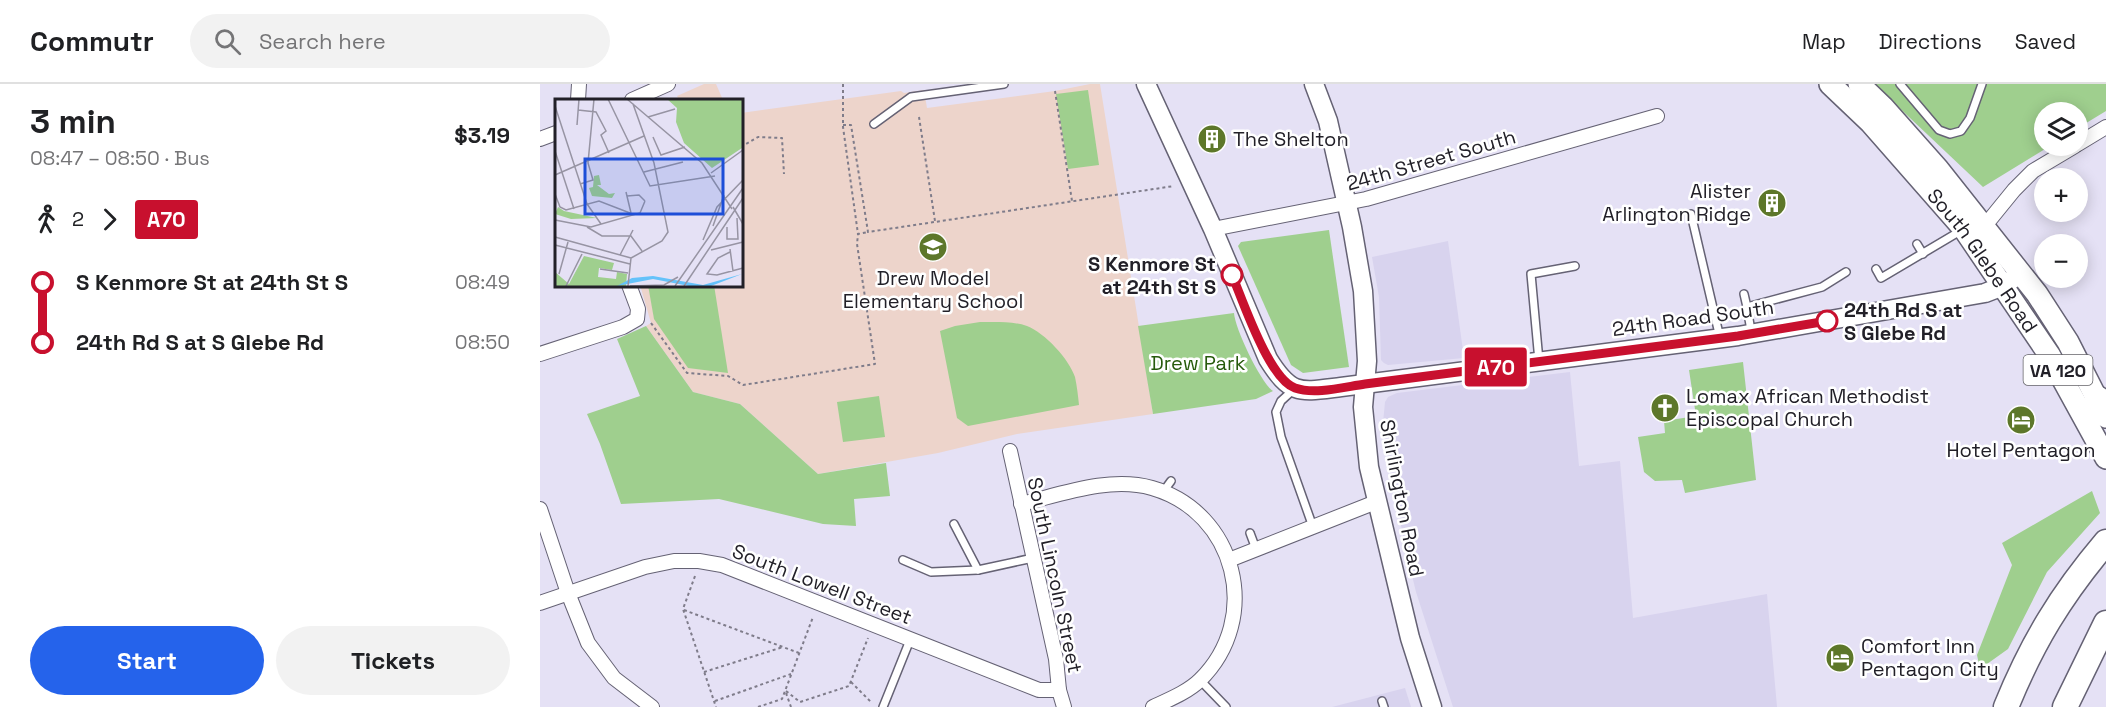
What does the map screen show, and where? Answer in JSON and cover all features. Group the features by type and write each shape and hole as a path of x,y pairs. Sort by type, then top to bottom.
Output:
{"highway":[{"path":"2006,707 2043,628 2078,576 2106,542"},
{"path":"2066,707 2106,623"}],"main road":[{"name":"South Glebe Road","path":"1830,84 1872,123 1973,232 2021,273 2068,342 2103,406"},
{"name":"South Glebe Road","path":"1859,84 1938,169 2003,286 2050,356 2106,458"}],"street":[{"path":"578,99 579,84"},
{"path":"634,99 668,84"},
{"path":"1146,84 1213,229 1268,358 1280,378 1295,388"},
{"name":"Shirlington Road","path":"1314,84 1328,122 1363,291 1367,361 1364,423 1369,468 1410,639 1432,707"},
{"name":"24th Street South","path":"1213,229 1346,204 1657,116"},
{"path":"2088,138 2106,127"},
{"path":"540,139 555,133"},
{"path":"1973,232 2033,171 2058,156"},
{"name":"24th Road South","path":"1295,388 1315,390 1751,334 1985,293 2003,286 2021,273"},
{"path":"540,354 644,321 629,286"},
{"name":"South Lincoln Street","path":"1010,451 1056,659 1059,690 1064,707"},
{"path":"1021,504 1095,487 1126,484 1152,488 1167,487 1176,498 1197,511 1216,535 1229,560 1235,589 1234,614 1227,636 1218,657 1200,681 1153,707"},
{"path":"1229,560 1376,502"},
{"path":"540,509 568,593 588,643 614,678 652,707"},
{"name":"South Lowell Street","path":"568,593 645,567 674,561 699,561 722,565 1040,690 1059,690"},
{"path":"540,603 568,593"}],"lane":[{"path":"874,124 911,98 1004,84"},
{"path":"1900,84 1939,130 1950,134 1961,131 1970,118 1982,84"},
{"path":"1691,214 1720,338"},
{"path":"1876,269 1881,278 1923,254 1973,232"},
{"path":"1917,244 1923,254"},
{"path":"1539,362 1531,274 1575,266"},
{"path":"1747,307 1821,287 1846,272"},
{"path":"1744,294 1751,334"},
{"path":"1295,388 1281,401 1276,412 1281,437 1313,527"},
{"path":"954,524 978,570"},
{"path":"1250,533 1256,549"},
{"path":"903,560 931,572 978,570 1033,558"},
{"path":"884,707 910,640"},
{"path":"1200,681 1226,707"}],"path":[{"path":"644,321 687,373 728,376 743,385 875,364 857,244 858,234 843,125 843,84"},
{"path":"1055,91 1072,202"},
{"path":"919,117 936,222"},
{"path":"843,125 851,125 868,232"},
{"path":"742,146 758,137 782,138 784,174"},
{"path":"858,234 1177,185"},
{"path":"696,575 684,610 716,707"},
{"path":"684,610 799,653"},
{"path":"758,707 782,699 813,616"},
{"path":"786,691 800,702 849,686 868,639"},
{"path":"704,672 783,646"},
{"path":"714,702 791,674"},
{"path":"851,682 875,706"},
{"path":"786,691 791,707"}],"shaded area":[{"path":"704,84 716,84 723,99 678,99 677,96"},
{"name":"Drew Model Elementary School","path":"1100,84 1153,414 1017,434 938,453 818,474 740,404 693,392 646,326 651,323 640,286 742,286 742,113 901,91 904,93 924,90 927,108"},
{"path":"1448,241 1464,358 1388,365 1384,363 1381,360 1379,297 1372,257"},
{"path":"1570,372 1579,466 1620,461 1633,618 1767,594 1777,707 1453,707 1416,592 1408,559 1388,463 1383,423 1385,402 1388,397 1397,393"},
{"path":"1405,688 1411,707 1332,707"}],"green space":[{"path":"1874,84 2106,84 2106,111 2088,122 2088,102 2034,102 2034,156 1983,187"},
{"path":"1088,90 1099,165 1068,169 1056,94"},
{"path":"1329,230 1349,367 1303,373 1291,365 1238,246 1241,242"},
{"path":"648,286 714,286 728,373 688,368 654,319"},
{"name":"Drew Park","path":"1234,313 1249,355 1262,378 1273,391 1256,399 1153,414 1138,326"},
{"path":"980,322 1021,324 1034,329 1049,340 1072,370 1076,380 1079,405 968,426 957,418 940,331"},
{"path":"646,326 693,392 740,404 818,474 886,463 890,496 854,499 856,526 823,524 719,499 621,504 587,414 640,396 617,339"},
{"path":"1743,362 1756,480 1685,493 1682,480 1655,481 1644,472 1638,437 1665,433 1664,421 1696,416 1689,370"},
{"path":"879,396 885,437 843,442 837,402"},
{"path":"2092,491 2100,513 2047,572 2008,649 1980,669 1977,655 2012,565 2002,543"}],"bus line":[{"name":"A70","path":"1232,275 1268,358 1280,378 1295,388 1315,390 1738,336 1827,321"}],"place":[{"name":"The Shelton","path":"1212,139"},
{"name":"Alister Arlington Ridge","path":"1772,203"},
{"name":"Drew Model Elementary School","path":"933,247"},
{"name":"S Kenmore St at 24th St S","path":"1232,275"},
{"name":"24th Rd S at S Glebe Rd","path":"1827,321"},
{"name":"Lomax African Methodist Episcopal Church","path":"1665,408"},
{"name":"Hotel Pentagon","path":"2021,420"},
{"name":"Comfort Inn Pentagon City","path":"1840,658"}]}
